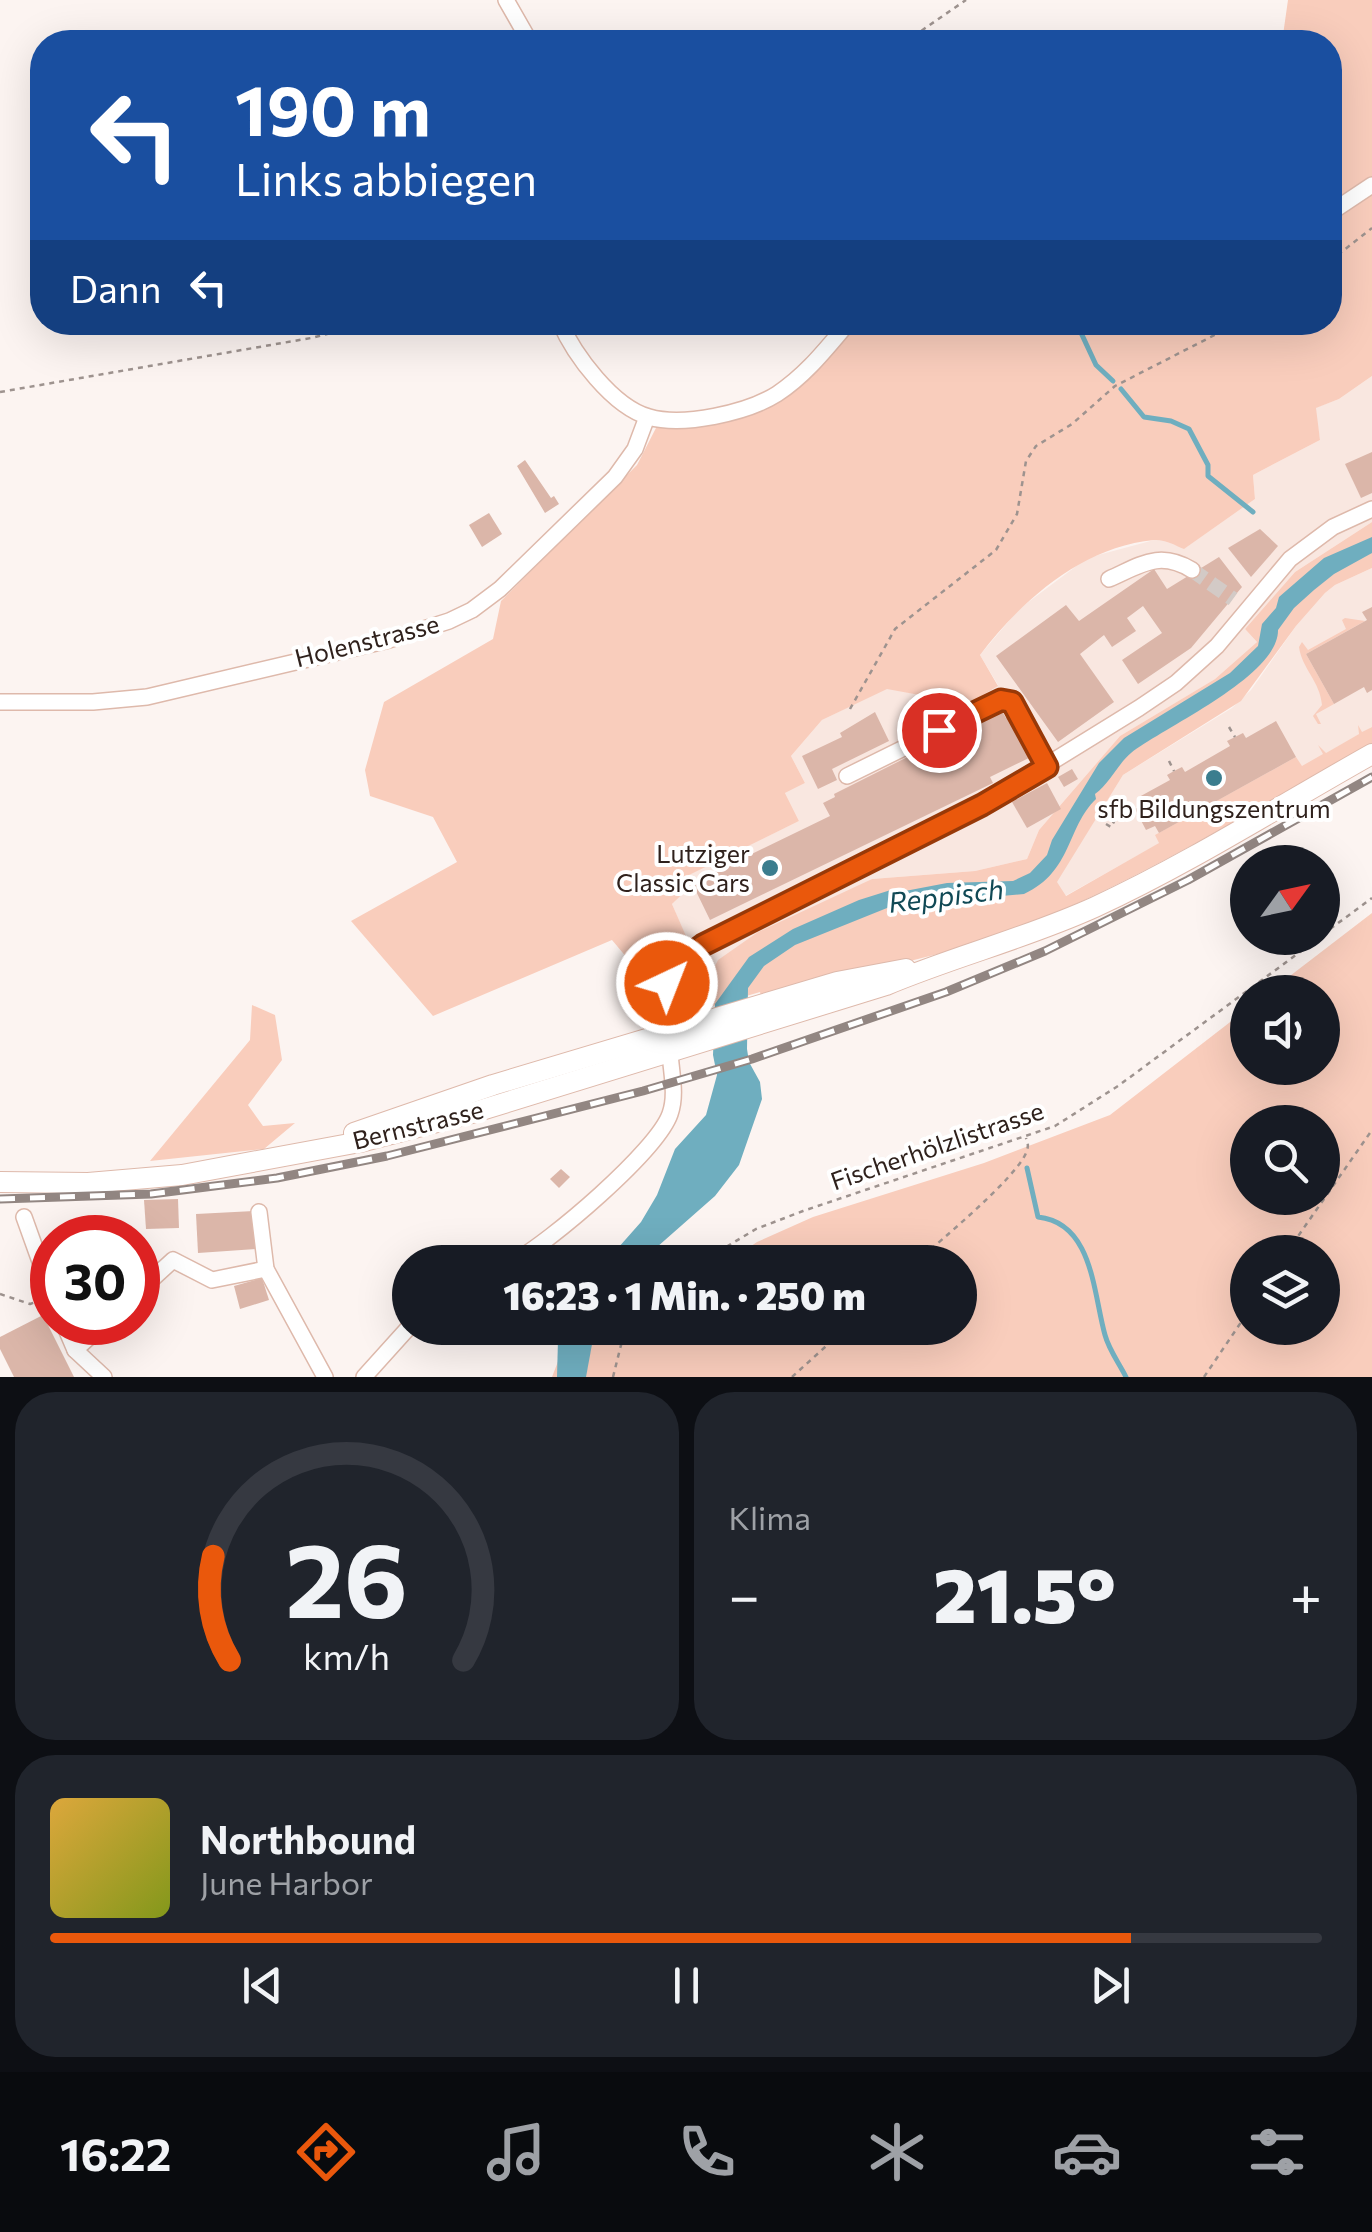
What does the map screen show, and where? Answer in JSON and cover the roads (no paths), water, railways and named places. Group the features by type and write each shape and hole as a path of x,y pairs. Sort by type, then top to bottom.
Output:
{"main road":[{"name":"Bernstrasse","path":"0,1182 88,1182 182,1175 360,1142 475,1112 759,1015 886,986 1099,905 1372,754"}],"street":[{"path":"506,0 523,30"},
{"path":"1342,205 1372,185"},
{"path":"566,335 574,353 593,376 646,417 710,416 768,399 809,369 838,335"},
{"name":"Holenstrasse","path":"0,702 80,702 147,696 389,640 449,621 500,589 614,477 635,449 646,417"},
{"path":"542,1245 660,1134 672,1108 662,1005 664,989 677,966 697,948 965,814 1047,767 1176,683 1217,646 1240,604 1308,544 1372,508"},
{"path":"1108,579 1159,558 1179,562 1192,570"},
{"path":"847,776 1001,700 1012,702 1047,767"},
{"path":"259,1212 266,1269 325,1377"},
{"path":"24,1217 30,1238"},
{"path":"160,1272 173,1260 212,1280 266,1269"},
{"path":"73,1345 104,1377"},
{"path":"75,1350 81,1345"},
{"path":"364,1377 393,1345"}],"water":[{"name":"Reppisch","path":"1372,537 1372,553 1334,574 1294,608 1260,665 1217,699 1126,758 1095,794 1096,799 1086,810 1060,861 1040,885 1024,894 892,906 795,945 764,966 748,988 747,1049 762,1099 739,1165 715,1196 659,1245 621,1245 657,1195 675,1149 706,1115 717,1075 713,1055 715,1004 749,957 793,929 894,889 1013,881 1030,873 1047,855 1052,840 1099,763 1124,738 1230,673 1258,646 1262,624 1276,608 1279,597 1324,558"},
{"path":"558,1345 592,1345 586,1377 557,1377"}],"waterway":[{"path":"1082,335 1096,365 1113,381"},
{"path":"1121,389 1144,417 1171,421 1189,429 1208,465 1208,476 1253,512"},
{"path":"1027,1168 1038,1217 1056,1222 1070,1232 1088,1262 1107,1341 1126,1377"}],"tunnel":[{"path":"1192,570 1233,599"}],"railway":[{"path":"0,1199 151,1194 277,1178 387,1156 752,1059 946,992 1045,951 1188,880 1372,777"}],"place":[{"name":"sfb Bildungszentrum","path":"1214,778"},
{"name":"Lutziger Classic Cars","path":"770,868"}]}
